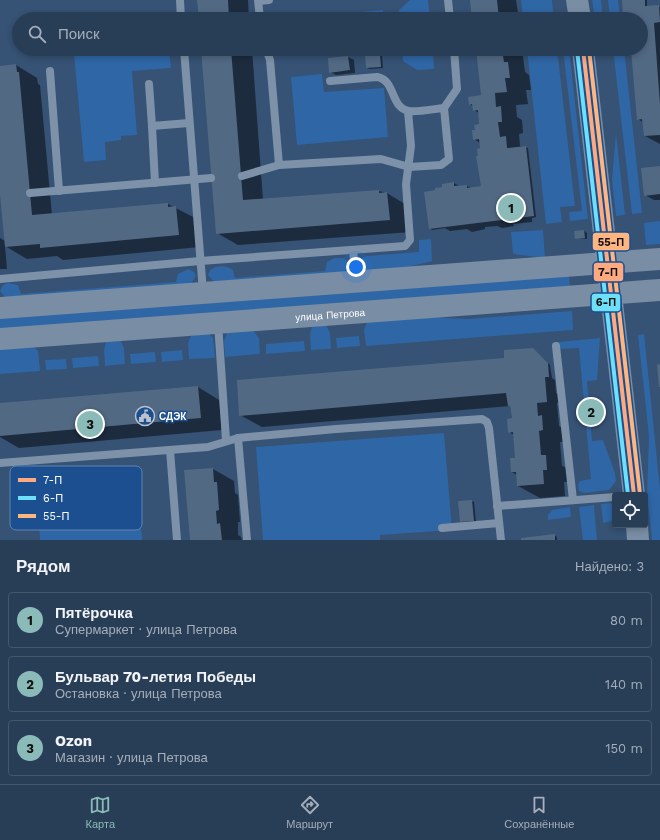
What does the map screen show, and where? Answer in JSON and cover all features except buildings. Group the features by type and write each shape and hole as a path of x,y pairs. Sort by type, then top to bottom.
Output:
{"main road":[{"path":"577,0 579,12"},
{"path":"584,56 634,492"},
{"path":"0,308 660,259"},
{"name":"улица Петрова","path":"0,339 660,290"},
{"path":"637,528 638,540"}],"lane":[{"path":"180,0 181,12"},
{"path":"260,12 259,1 269,0"},
{"path":"448,0 449,12"},
{"path":"184,56 203,292"},
{"path":"269,56 279,165"},
{"path":"242,176 279,165 381,159 409,167 441,165 449,159 444,108 457,89 455,56"},
{"path":"50,71 59,191"},
{"path":"330,81 377,77 384,78 390,84 393,96 399,106 408,111 444,108"},
{"path":"149,84 155,183"},
{"path":"0,279 200,261 401,247 408,244 410,240 406,184 411,146 408,111"},
{"path":"152,126 189,123"},
{"path":"30,193 211,178"},
{"path":"354,250 356,281"},
{"path":"218,323 226,440"},
{"path":"556,346 574,500"},
{"path":"0,463 208,447 226,440 238,438 336,429 482,419 487,422 489,428 501,540"},
{"path":"238,438 247,540"},
{"path":"170,450 177,540"},
{"path":"497,506 612,497"},
{"path":"442,528 499,522"}],"shaded area":[{"path":"410,0 428,0 429,12 399,12 399,10"},
{"path":"521,0 552,0 553,12 522,12"},
{"path":"592,0 601,0 602,12 594,12"},
{"path":"608,0 618,0 619,12 609,12"},
{"path":"383,10 383,12 361,12"},
{"path":"74,56 170,56 171,68 132,71 137,135 121,136 121,140 105,142 106,160 84,162"},
{"path":"403,56 433,56 434,69 417,70 403,61"},
{"path":"528,56 558,56 575,206 560,207 562,222 546,224"},
{"path":"564,56 570,56 588,219 570,221 569,212 582,211"},
{"path":"614,56 625,56 642,213 632,214"},
{"path":"322,74 324,92 384,88 388,137 297,145 291,77"},
{"path":"616,133 625,215 616,216 612,179"},
{"path":"660,221 660,244 646,245 644,223"},
{"path":"543,230 545,258 513,254 511,232"},
{"path":"431,239 432,261 393,271 367,271 360,263 362,258 367,256 419,252 419,240"},
{"path":"334,258 343,258 347,261 347,268 343,273 215,283 208,275 212,269 218,266 233,270 235,278 325,271 327,262"},
{"path":"188,269 194,272 196,276 190,285 5,297 0,291 3,285 8,283 18,285 21,294 176,282 178,274"},
{"path":"569,273 570,289 0,332 0,316"},
{"path":"572,311 573,330 366,346 364,330 367,322 407,316 468,319"},
{"path":"326,325 330,333 331,349 311,350 310,334 312,327"},
{"path":"252,329 259,338 260,354 225,357 224,341 227,333"},
{"path":"207,332 213,338 215,358 189,359 188,343 191,336"},
{"path":"644,334 660,489 660,540 652,540 648,503 649,436 638,335"},
{"path":"359,336 360,346 337,348 336,338"},
{"path":"600,338 597,380 587,381 592,441 603,440 615,473 616,481 609,490 584,493 579,491 578,484 580,481 591,479 579,348 559,349 558,342"},
{"path":"121,341 124,348 125,364 105,366 104,350 106,342"},
{"path":"304,341 305,351 266,354 266,344"},
{"path":"32,345 38,351 40,371 0,374 0,347"},
{"path":"182,350 183,360 162,362 161,352"},
{"path":"155,352 156,362 131,364 130,354"},
{"path":"98,356 99,366 73,368 72,358"},
{"path":"66,359 67,369 46,370 45,360"},
{"path":"444,433 452,530 380,535 380,540 263,540 256,447"},
{"path":"601,504 612,504 612,521 603,523"},
{"path":"594,505 597,540 583,540 579,507"},
{"path":"570,507 571,517 548,520 548,515 552,510"},
{"path":"39,530 141,530 142,540 40,540"}],"transit line":[{"name":"6-П","path":"578,56 628,492"},
{"name":"7-П","path":"584,56 634,492"},
{"name":"55-П","path":"590,56 640,492"}],"place":[{"name":"Пятёрочка","path":"511,208"},
{"name":"Бульвар 70-летия Победы","path":"591,412"},
{"name":"СДЭК","path":"145,416"},
{"name":"Ozon","path":"90,424"}]}
